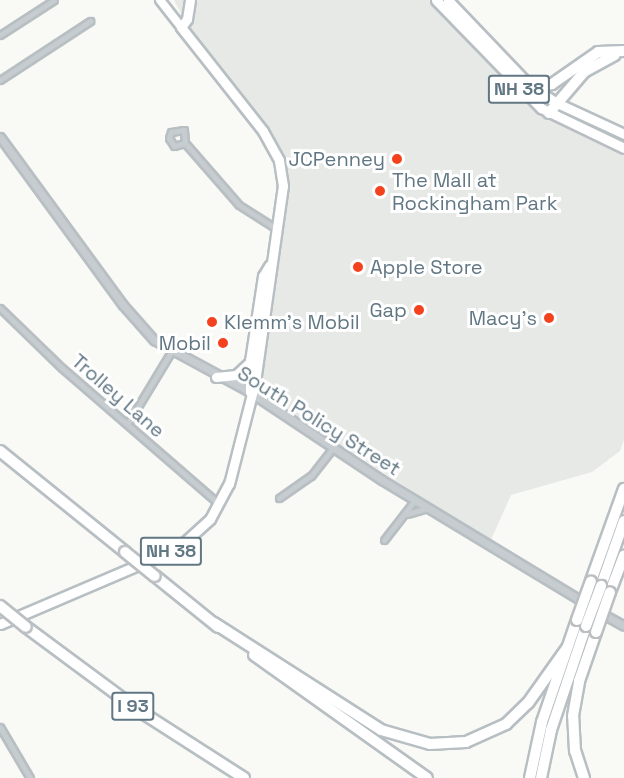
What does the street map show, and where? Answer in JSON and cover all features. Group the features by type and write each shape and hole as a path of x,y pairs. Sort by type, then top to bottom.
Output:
{"highway":[{"path":"529,85 552,84 598,52 624,52"},
{"path":"549,113 584,72 624,52"},
{"path":"0,451 310,698 428,778"},
{"path":"584,778 575,751 573,716 576,693 586,626 601,586 624,489"},
{"path":"541,778 550,730 624,521"},
{"path":"601,586 624,555"},
{"name":"I 93","path":"0,606 138,710 244,778"},
{"path":"214,623 381,730 430,744 466,741 506,724 528,703 567,648 586,626"},
{"path":"530,778 542,722 567,648"}],"main road":[{"path":"160,0 181,27 187,19 190,0"},
{"name":"NH 38","path":"436,0 528,97 549,113 624,148"},
{"name":"NH 38","path":"448,0 529,85 557,103 624,134"},
{"name":"NH 38","path":"0,624 167,553 195,536 220,504 229,484 250,393 255,382 283,186 274,150 181,27"},
{"name":"NH 38","path":"250,393 250,361 263,276 270,265"},
{"path":"216,377 236,375 250,361"}],"street":[{"path":"0,35 54,0"},
{"path":"0,80 90,21"},
{"name":"South Policy Street","path":"0,137 136,323 171,352 250,393 415,500 624,626"},
{"path":"185,143 245,211 277,229"},
{"name":"Trolley Lane","path":"0,308 220,504"},
{"path":"128,423 171,352"},
{"path":"279,498 311,476 333,448"},
{"path":"384,540 415,500"},
{"path":"405,514 428,508"},
{"path":"0,727 30,778"}],"shaded area":[{"name":"The Mall at Rockingham Park","path":"174,0 432,0 533,109 624,153 624,440 620,451 592,472 511,495 490,542 258,391 287,189 284,163 274,137 188,27"}],"place":[{"name":"JCPenney","path":"397,159"},
{"name":"The Mall at Rockingham Park","path":"380,191"},
{"name":"Apple Store","path":"358,267"},
{"name":"Gap","path":"419,310"},
{"name":"Macy's","path":"549,318"},
{"name":"Klemm's Mobil","path":"212,322"},
{"name":"Mobil","path":"223,343"}]}
